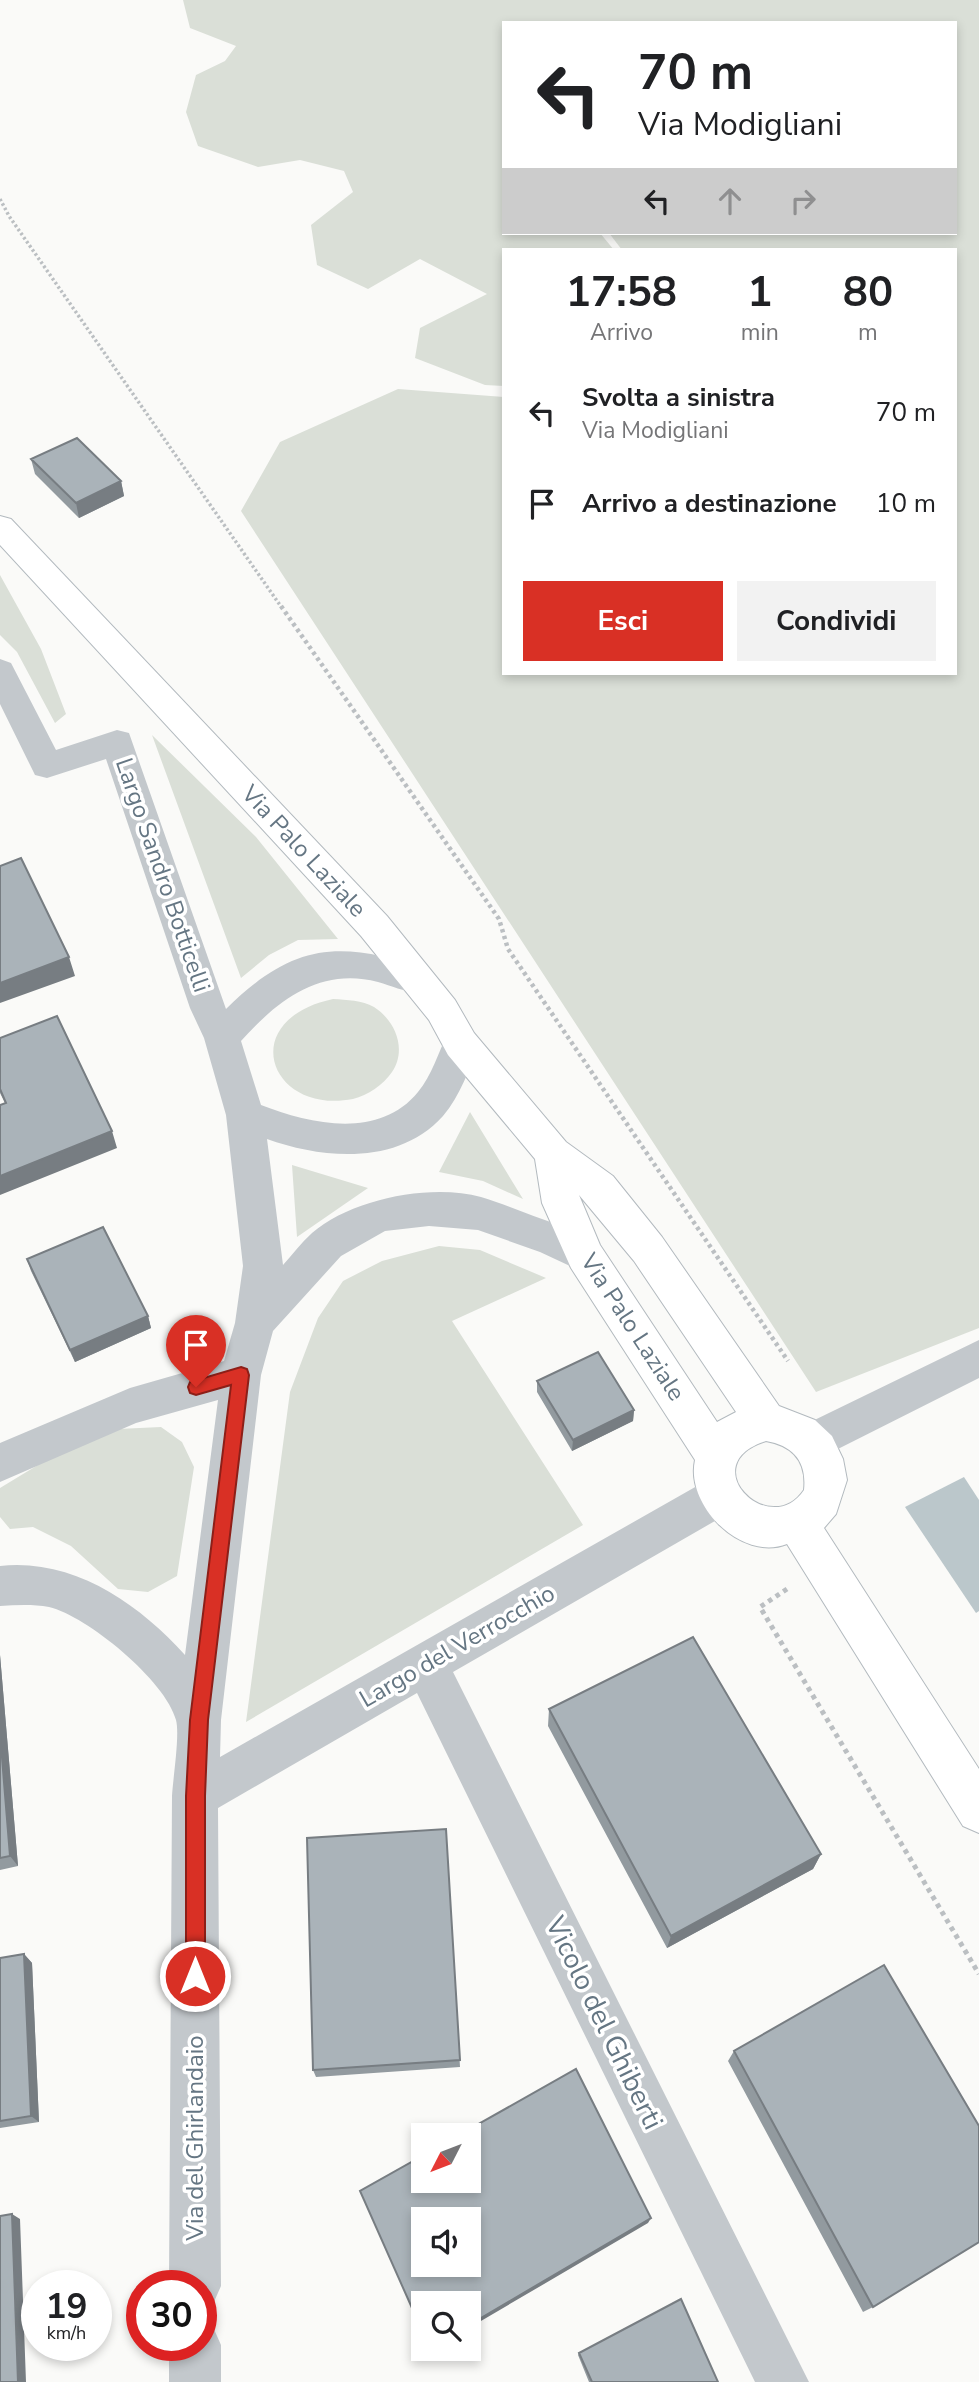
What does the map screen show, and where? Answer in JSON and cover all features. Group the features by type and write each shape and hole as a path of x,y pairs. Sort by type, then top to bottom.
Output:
{"street":[{"name":"Via Palo Laziale","path":"0,526 374,926 442,1010 461,1044 553,1153 598,1188 648,1249 766,1422"},
{"name":"Largo Sandro Botticelli","path":"0,671 47,766 117,743 208,1008 222,1038"},
{"path":"337,964 363,951 374,926"},
{"path":"417,980 369,966 337,964 306,970 278,983 222,1038 245,1115 289,1132 326,1141 366,1139 402,1126 431,1104 461,1044"},
{"name":"Via del Ghirlandaio","path":"195,2270 195,1796 199,1720 241,1375 255,1323 263,1266 245,1115"},
{"name":"Via Palo Laziale","path":"553,1153 561,1203 585,1256 717,1475 730,1510 753,1524 779,1528 797,1523"},
{"path":"255,1323 327,1244 379,1215 429,1209 478,1213 554,1240 585,1256"},
{"path":"811,1442 979,1358"},
{"path":"0,1463 130,1406 241,1375"},
{"path":"717,1475 723,1441 734,1431 750,1424 766,1422 790,1429 811,1442 823,1463 826,1487 821,1502 797,1523 979,1810"},
{"name":"Largo del Verrocchio","path":"195,1796 426,1664 717,1475"},
{"path":"0,1586 24,1584 51,1587 79,1598 95,1608 153,1653 169,1670 177,1679 199,1720"},
{"name":"Vicolo del Ghiberti","path":"426,1664 783,2382"},
{"path":"195,2361 195,2382"}],"path":[{"path":"0,199 24,239 499,919 508,949 788,1361"},
{"path":"760,1607 979,1973"}],"shaded area":[{"path":"183,0 979,0 979,1328 816,1392 241,511 280,442 398,389 502,397 502,675 957,675 957,248 620,248 611,235 957,235 957,21 502,21 502,235 602,235 612,248 502,248 502,386 485,385 415,358 420,328 487,294 420,259 368,289 317,265 311,225 353,192 344,171 300,160 258,167 198,146 186,112 196,75 225,61 236,46 190,28"},
{"path":"0,575 41,649 66,714 55,723 17,652 0,635"},
{"path":"152,735 256,837 338,939 298,940 269,955 241,978"},
{"path":"333,999 374,1007 388,1020 399,1045 399,1055 388,1077 375,1089 353,1099 324,1100 301,1093 284,1080 275,1063 274,1044 283,1026 302,1010"},
{"path":"470,1112 523,1199 483,1181 439,1172"},
{"path":"292,1165 368,1188 297,1237"},
{"path":"439,1246 480,1250 546,1278 452,1321 583,1525 246,1722 290,1392 318,1318 343,1281 382,1261"},
{"path":"161,1427 182,1442 194,1467 177,1576 148,1592 118,1589 71,1546 33,1527 10,1529 0,1517 0,1488 61,1451 118,1429"},
{"path":"964,1477 979,1500 979,1611 976,1613 905,1507"}],"building":[{"path":"77,438 121,481 76,503 31,459"},
{"path":"21,858 69,957 0,983 0,866"},
{"path":"57,1016 112,1131 0,1176 0,1105 6,1103 0,1089 0,1038"},
{"path":"103,1227 148,1316 70,1350 27,1259"},
{"path":"598,1352 634,1410 573,1440 537,1381"},
{"path":"693,1637 821,1854 671,1936 549,1709"},
{"path":"0,1733 10,1856 0,1858"},
{"path":"446,1829 460,2060 313,2070 307,1838"},
{"path":"24,1954 31,2116 0,2121 0,1958"},
{"path":"884,1965 979,2126 979,2242 873,2307 734,2051"},
{"path":"576,2069 651,2218 481,2318 481,2291 411,2291 411,2306 360,2191 411,2162 411,2193 481,2193 480,2123"},
{"path":"12,2214 18,2382 0,2382 0,2216"},
{"path":"681,2299 718,2382 592,2382 579,2353"}],"route":[{"path":"195,1976 195,1796 199,1720 241,1375 196,1387"}]}
